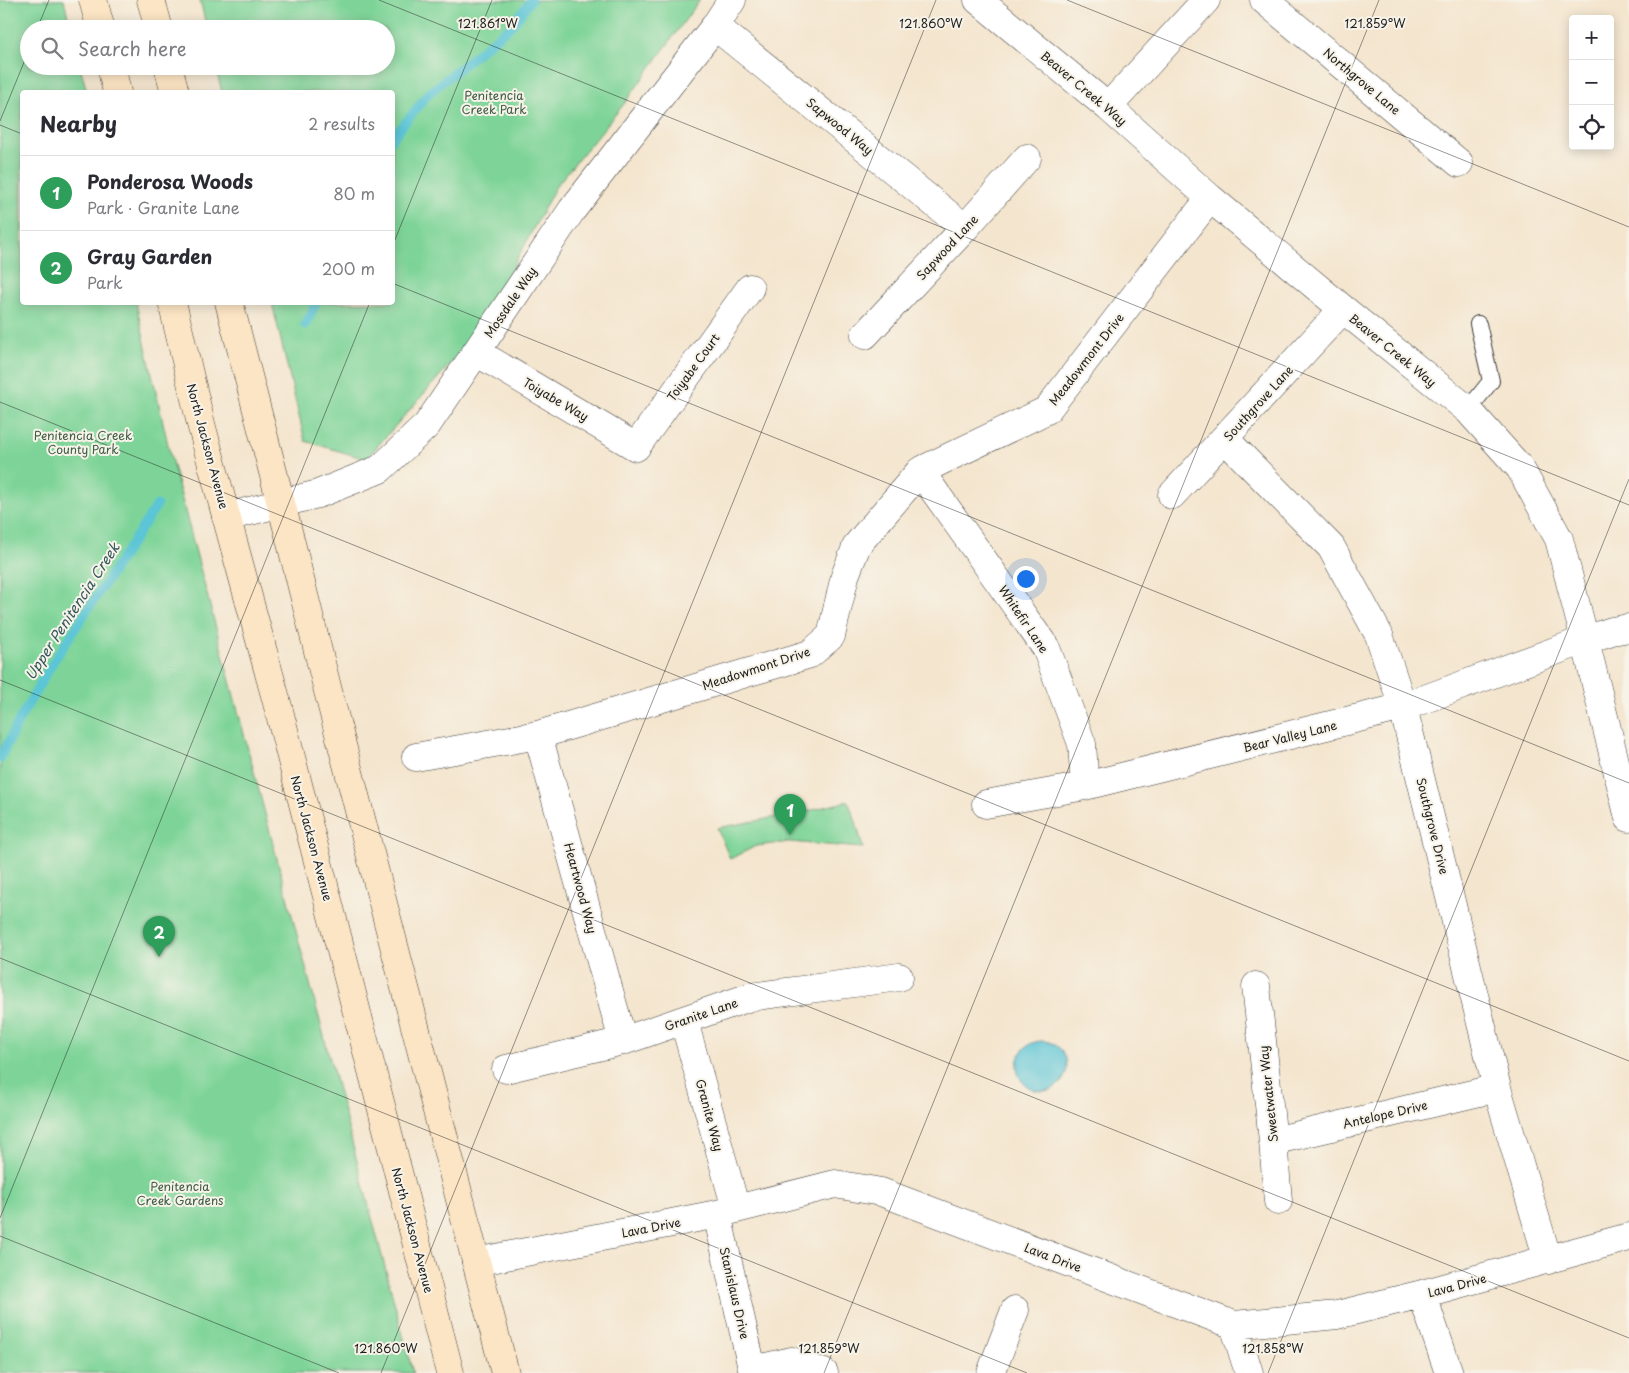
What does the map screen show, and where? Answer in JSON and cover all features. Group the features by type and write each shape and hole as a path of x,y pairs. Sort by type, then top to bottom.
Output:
{"main road":[{"path":"94,0 99,20"},
{"path":"151,0 157,20"},
{"path":"112,75 116,90"},
{"path":"170,75 174,90"},
{"path":"230,305 329,695 506,1373"},
{"name":"North Jackson Avenue","path":"174,314 201,424 273,690 450,1373"}],"street":[{"name":"Mossdale Way","path":"226,517 318,494 380,469 427,425 572,210 715,26 732,0"},
{"name":"Beaver Creek Way","path":"978,0 1108,107 1210,198 1342,309 1468,410 1520,468 1559,539 1629,818"},
{"path":"1108,107 1206,0"},
{"name":"Northgrove Lane","path":"1264,0 1459,163"},
{"name":"Sapwood Way","path":"715,26 965,228"},
{"name":"Sapwood Lane","path":"865,335 965,228 1027,158"},
{"name":"Meadowmont Drive","path":"416,758 538,736 810,654 831,636 845,576 857,545 920,471 1047,410 1210,198"},
{"name":"Toiyabe Court","path":"636,447 750,288"},
{"name":"Southgrove Lane","path":"1172,495 1342,309"},
{"name":"Toiyabe Way","path":"476,352 636,447"},
{"name":"Southgrove Drive","path":"1225,439 1331,547 1379,635 1404,707 1497,1088 1548,1260"},
{"name":"Whitefir Lane","path":"920,471 1046,648 1082,744 1085,786"},
{"name":"Bear Valley Lane","path":"986,804 1085,786 1404,707 1585,640 1612,631 1629,628"},
{"name":"Heartwood Way","path":"538,736 623,1041"},
{"name":"Granite Lane","path":"506,1069 623,1041 750,998 899,977"},
{"name":"Sweetwater Way","path":"1256,986 1278,1201"},
{"name":"Granite Way","path":"684,1021 727,1211"},
{"name":"Antelope Drive","path":"1273,1141 1497,1088"},
{"name":"Lava Drive","path":"476,1262 727,1211 835,1184 882,1192 1234,1325 1338,1315 1629,1237"},
{"name":"Stanislaus Drive","path":"727,1211 753,1371"},
{"path":"1422,1294 1449,1373"},
{"path":"991,1373 1015,1310"},
{"path":"1234,1325 1249,1373"},
{"path":"753,1371 792,1361 824,1373"}],"lane":[{"path":"1468,410 1491,381 1478,324"}],"green space":[{"name":"Penitencia Creek Gardens","path":"0,0 64,0 69,20 20,20 20,75 82,75 86,90 20,90 20,305 136,305 171,458 413,1373 0,1373"},
{"name":"Penitencia Creek Park","path":"200,0 700,0 624,104 556,186 478,333 366,459 305,441 272,305 395,305 395,90 221,90 217,75 395,75 395,20 205,20"},
{"path":"848,801 863,848 790,842 756,846 730,859 717,828 804,812"}],"water":[{"path":"1037,1041 1047,1041 1060,1048 1067,1061 1067,1071 1060,1084 1047,1091 1037,1091 1028,1087 1021,1080 1017,1071 1017,1061 1021,1052 1028,1045"}],"waterway":[{"name":"Upper Penitencia Creek","path":"395,135 428,94 513,24 531,0"},
{"name":"Upper Penitencia Creek","path":"305,325 315,305"},
{"name":"Upper Penitencia Creek","path":"0,759 19,720 55,659 157,505"}],"place":[{"name":"Ponderosa Woods","path":"790,835"},
{"name":"Gray Garden","path":"159,957"}],"park label":[{"name":"Penitencia Creek County Park","path":"83,442"}]}
